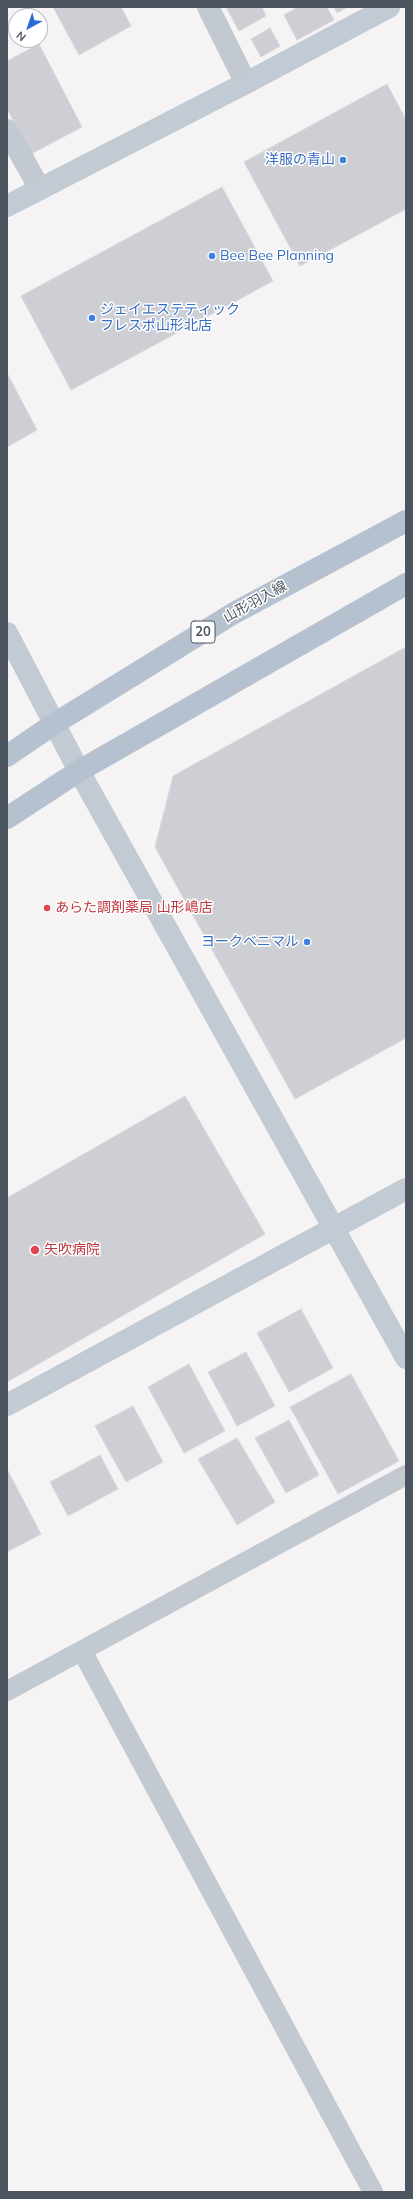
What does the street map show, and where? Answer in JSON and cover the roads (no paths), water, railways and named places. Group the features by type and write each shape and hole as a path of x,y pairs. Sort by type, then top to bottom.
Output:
{"main road":[{"name":"山形羽入線","path":"7,756 54,724 234,613 406,521"},
{"path":"7,818 79,771 406,584"}],"street":[{"path":"208,7 246,83"},
{"path":"7,206 246,83 389,7"},
{"path":"7,130 40,189"},
{"path":"7,633 79,771 406,1358"},
{"path":"7,1405 406,1189"}],"lane":[{"path":"7,1692 406,1475"},
{"path":"82,1651 373,2192"}],"place":[{"name":"洋服の青山","path":"343,160"},
{"name":"Bee Bee Planning","path":"212,256"},
{"name":"ジェイエステティック フレスポ山形北店","path":"92,318"},
{"name":"あらた調剤薬局 山形嶋店","path":"47,908"},
{"name":"ヨークベニマル","path":"307,942"},
{"name":"矢吹病院","path":"35,1250"}]}
